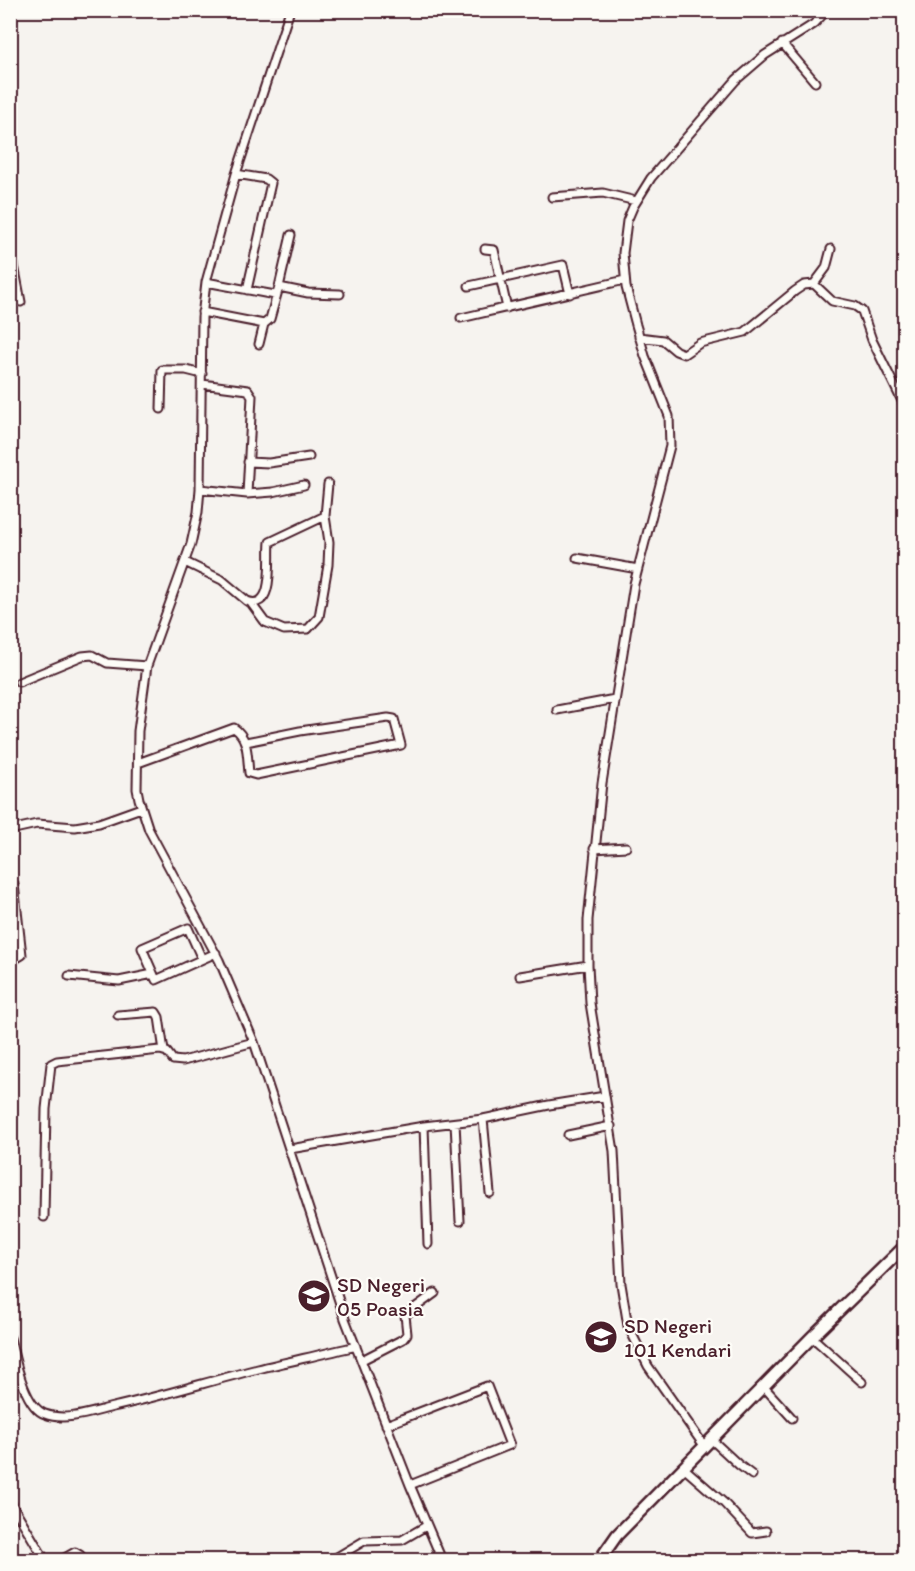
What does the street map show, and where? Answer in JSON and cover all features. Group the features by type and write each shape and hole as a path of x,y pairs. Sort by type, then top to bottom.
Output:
{"street":[{"path":"290,10 236,174 206,282 202,312 200,489 194,533 147,666 138,731 137,789 149,830 216,953 254,1042 345,1319 426,1526 442,1560"},
{"path":"752,1475 709,1444 648,1366 628,1326 621,1284 619,1223 611,1126 590,1003 588,920 594,849 615,699 638,569 668,457 671,432 669,416 639,337 625,280 623,253 627,220 651,178 734,81 761,57 814,24 827,10"},
{"path":"782,43 815,82"},
{"path":"236,174 266,179 271,183 247,290"},
{"path":"552,196 603,193 636,201"},
{"path":"259,344 264,324 270,319 291,235"},
{"path":"10,244 21,302"},
{"path":"485,249 494,250 507,308"},
{"path":"639,337 663,340 676,351 684,354 700,344 745,332 795,291 804,285 814,284 826,268 831,249"},
{"path":"470,286 564,265 570,294"},
{"path":"462,318 625,280"},
{"path":"206,282 275,295"},
{"path":"814,284 832,301 855,306 862,311 904,405"},
{"path":"279,287 318,294 340,294"},
{"path":"202,312 264,324"},
{"path":"161,409 162,370 186,370 202,374"},
{"path":"202,384 240,388 252,393 247,494"},
{"path":"248,462 270,463 309,456"},
{"path":"185,562 222,580 239,596 251,603 265,622 284,630 308,629 319,617 329,542 325,516 328,484"},
{"path":"200,489 247,494 273,492 304,485"},
{"path":"251,603 259,602 265,595 269,579 270,542 325,516"},
{"path":"578,558 638,569"},
{"path":"19,682 82,656 92,655 107,663 147,666"},
{"path":"557,710 615,699"},
{"path":"138,763 234,728 241,732 246,742 249,773 256,775 401,745 394,719 388,718 300,731 246,742"},
{"path":"10,830 37,824 75,827 99,823 141,808"},
{"path":"594,849 626,847"},
{"path":"10,962 22,956 12,885"},
{"path":"202,959 188,928 142,948 156,980 216,953"},
{"path":"520,976 588,965"},
{"path":"69,976 119,981 153,974"},
{"path":"118,1015 156,1012 159,1017 164,1051 173,1060 183,1061 254,1042"},
{"path":"44,1216 46,1108 51,1064 57,1061 100,1056 164,1051"},
{"path":"290,1149 424,1126 483,1119 605,1096"},
{"path":"483,1119 490,1193"},
{"path":"455,1123 460,1221"},
{"path":"424,1126 428,1244"},
{"path":"568,1135 611,1126"},
{"path":"602,1560 617,1535 904,1247"},
{"path":"362,1360 403,1339 407,1334 405,1315 435,1293"},
{"path":"812,1337 862,1382"},
{"path":"10,1338 17,1366 34,1406 44,1414 60,1417 146,1400 259,1369 356,1346"},
{"path":"386,1425 487,1386 510,1445 410,1485"},
{"path":"764,1387 792,1418"},
{"path":"685,1469 724,1503 752,1533 766,1531"},
{"path":"10,1501 45,1560"},
{"path":"332,1560 364,1541 402,1540 426,1526"},
{"path":"62,1560 75,1552 84,1560"}],"place":[{"name":"SD Negeri 05 Poasia","path":"314,1296"},
{"name":"SD Negeri 101 Kendari","path":"601,1337"}]}
